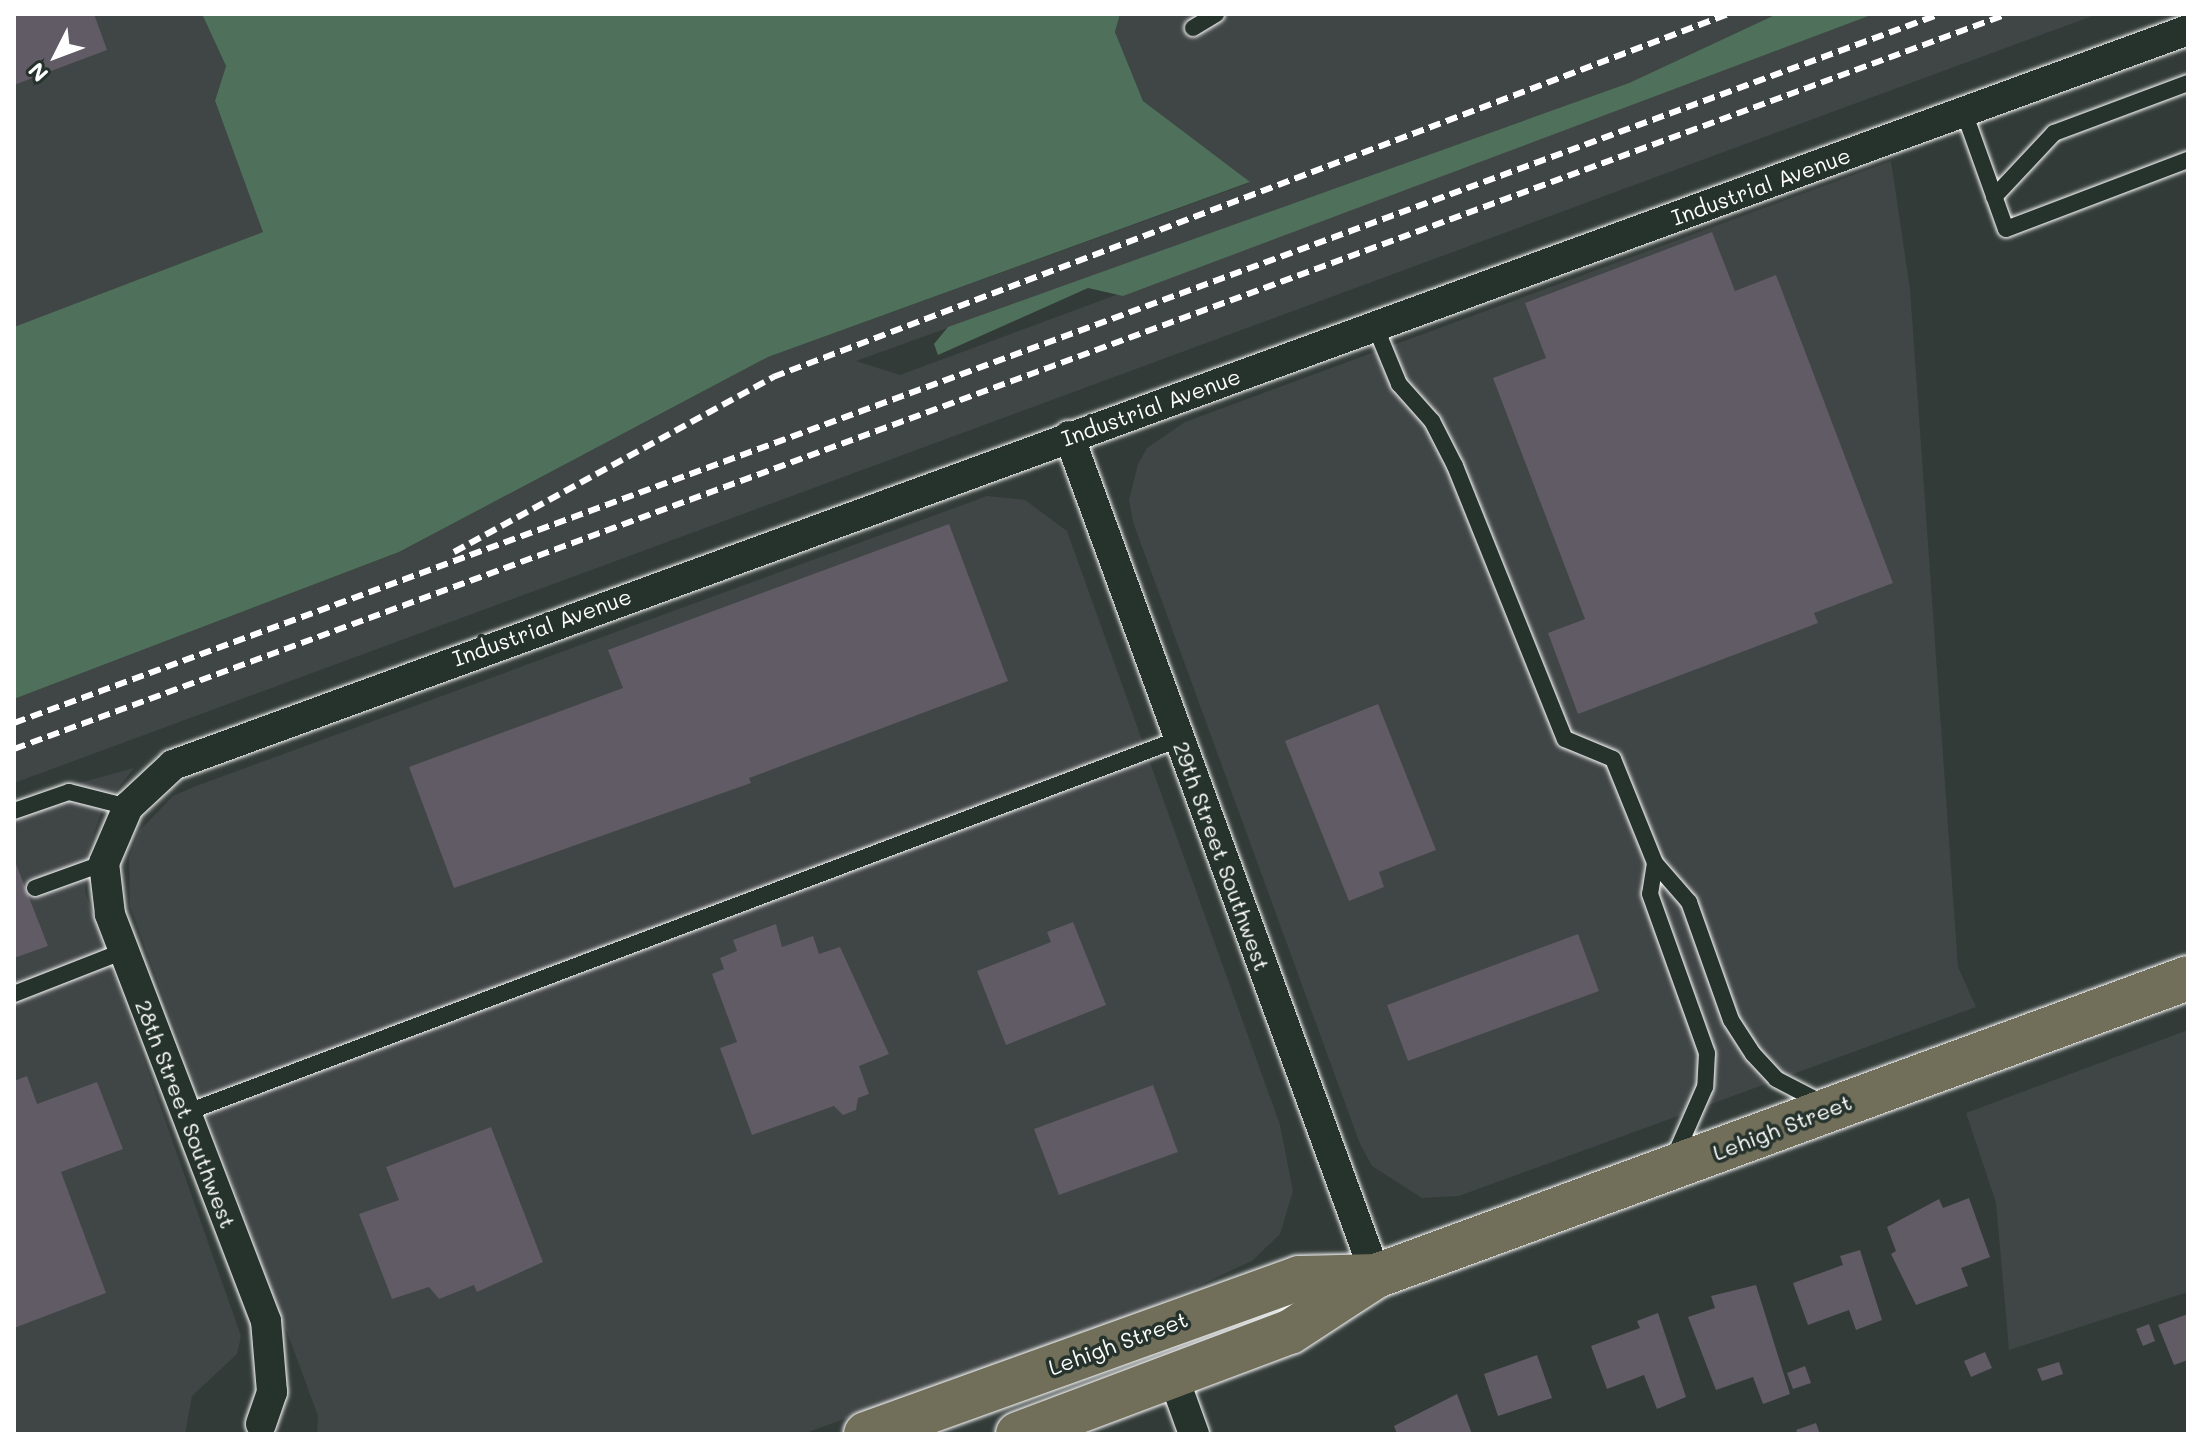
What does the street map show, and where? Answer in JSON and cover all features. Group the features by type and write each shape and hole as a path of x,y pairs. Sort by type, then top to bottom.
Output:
{"highway":[{"name":"Lehigh Street","path":"1018,1434 1290,1332 1376,1276 2188,978"},
{"name":"Lehigh Street","path":"866,1434 1299,1278 1376,1276"}],"street":[{"name":"Industrial Avenue","path":"128,807 173,765 263,728 2188,30"},
{"name":"29th Street Southwest","path":"1069,436 1376,1276"},
{"path":"104,863 128,807"},
{"name":"28th Street Southwest","path":"104,863 124,951 266,1321 273,1354 261,1424"},
{"path":"1173,1376 1194,1434"}],"lane":[{"path":"1193,28 1216,14"},
{"path":"1994,197 2054,133 2188,83"},
{"path":"1964,112 2006,229 2188,160"},
{"path":"1375,326 1399,384 1432,421 1455,466 1565,739 1613,759 1655,863 1689,902 1731,1020 1753,1054 1776,1079 1833,1107"},
{"path":"185,1113 1179,739"},
{"path":"14,811 69,792 128,807"},
{"path":"35,888 104,863"},
{"path":"1655,863 1650,894 1707,1053 1701,1099 1668,1170"},
{"path":"14,994 124,951"}],"shaded area":[{"path":"14,14 202,14 226,66 215,102 264,232 14,327"},
{"path":"1120,14 1777,14 1629,83 856,361 900,375 1874,14 2098,14 14,783 14,699 399,552 768,357 1249,183 1143,101 1115,32"},
{"path":"1891,161 1910,289 1958,967 1976,1007 1459,1196 1422,1198 1372,1166 1360,1144 1133,522 1129,500 1138,464 1147,448 1185,422"},
{"path":"987,496 1025,500 1067,531 1280,1125 1293,1191 1280,1234 1252,1261 1150,1308 803,1434 317,1434 318,1416 130,906 129,859 139,831 173,796 196,786"},
{"path":"134,768 103,807 87,854 85,892 241,1336 237,1354 192,1396 185,1434 14,1434 14,801"},
{"path":"2188,1030 2188,1292 2009,1350 1996,1203 1966,1113"}],"green space":[{"path":"202,14 1120,14 1115,32 1143,101 1250,182 768,357 399,552 14,699 14,327 263,232 215,101 226,66"},
{"path":"1777,14 1874,14 1123,296 1088,288 938,355 934,344 948,327 1629,83"}],"building":[{"path":"14,14 94,14 107,50 14,85"},
{"path":"1712,232 1735,291 1776,275 1893,583 1814,613 1818,623 1578,714 1548,633 1585,619 1493,378 1546,358 1525,303"},
{"path":"949,524 1008,681 749,778 751,783 454,888 409,767 623,688 608,650"},
{"path":"1378,704 1436,850 1379,872 1384,887 1349,901 1285,741"},
{"path":"14,859 48,946 14,958"},
{"path":"1073,922 1106,1005 1006,1045 977,971 1051,942 1047,932"},
{"path":"776,924 782,947 813,936 819,954 840,947 889,1054 859,1066 869,1094 858,1098 856,1110 843,1115 834,1106 752,1135 720,1048 737,1042 712,974 724,969 720,958 737,951 733,940"},
{"path":"1578,934 1599,991 1408,1061 1387,1005"},
{"path":"27,1076 37,1104 97,1082 123,1149 61,1172 106,1293 14,1328 14,1081"},
{"path":"1153,1085 1178,1152 1059,1195 1034,1129"},
{"path":"491,1127 543,1262 477,1292 474,1285 439,1299 429,1287 392,1299 359,1214 399,1200 386,1167"},
{"path":"1969,1198 1990,1257 1961,1268 1968,1286 1916,1305 1891,1254 1896,1251 1887,1227 1939,1199 1943,1208"},
{"path":"1860,1250 1882,1320 1856,1330 1849,1310 1808,1325 1793,1283 1843,1265 1840,1256"},
{"path":"1756,1285 1790,1394 1763,1404 1753,1377 1716,1390 1688,1317 1715,1308 1711,1296"},
{"path":"1658,1313 1686,1397 1657,1409 1644,1375 1607,1389 1591,1346 1640,1328 1637,1321"},
{"path":"2188,1314 2188,1360 2174,1365 2158,1325"},
{"path":"2149,1324 2155,1341 2143,1346 2136,1329"},
{"path":"1985,1352 1992,1368 1971,1377 1964,1361"},
{"path":"1537,1355 1552,1398 1498,1416 1484,1374"},
{"path":"2059,1362 2063,1374 2042,1381 2037,1369"},
{"path":"1805,1366 1811,1383 1793,1389 1787,1373"},
{"path":"1457,1394 1472,1434 1397,1434 1394,1426"},
{"path":"1816,1423 1820,1434 1798,1434 1796,1430"}],"railway":[{"path":"454,552 773,377 1728,14"},
{"path":"14,723 1940,14"},
{"path":"14,749 2007,14"}]}
